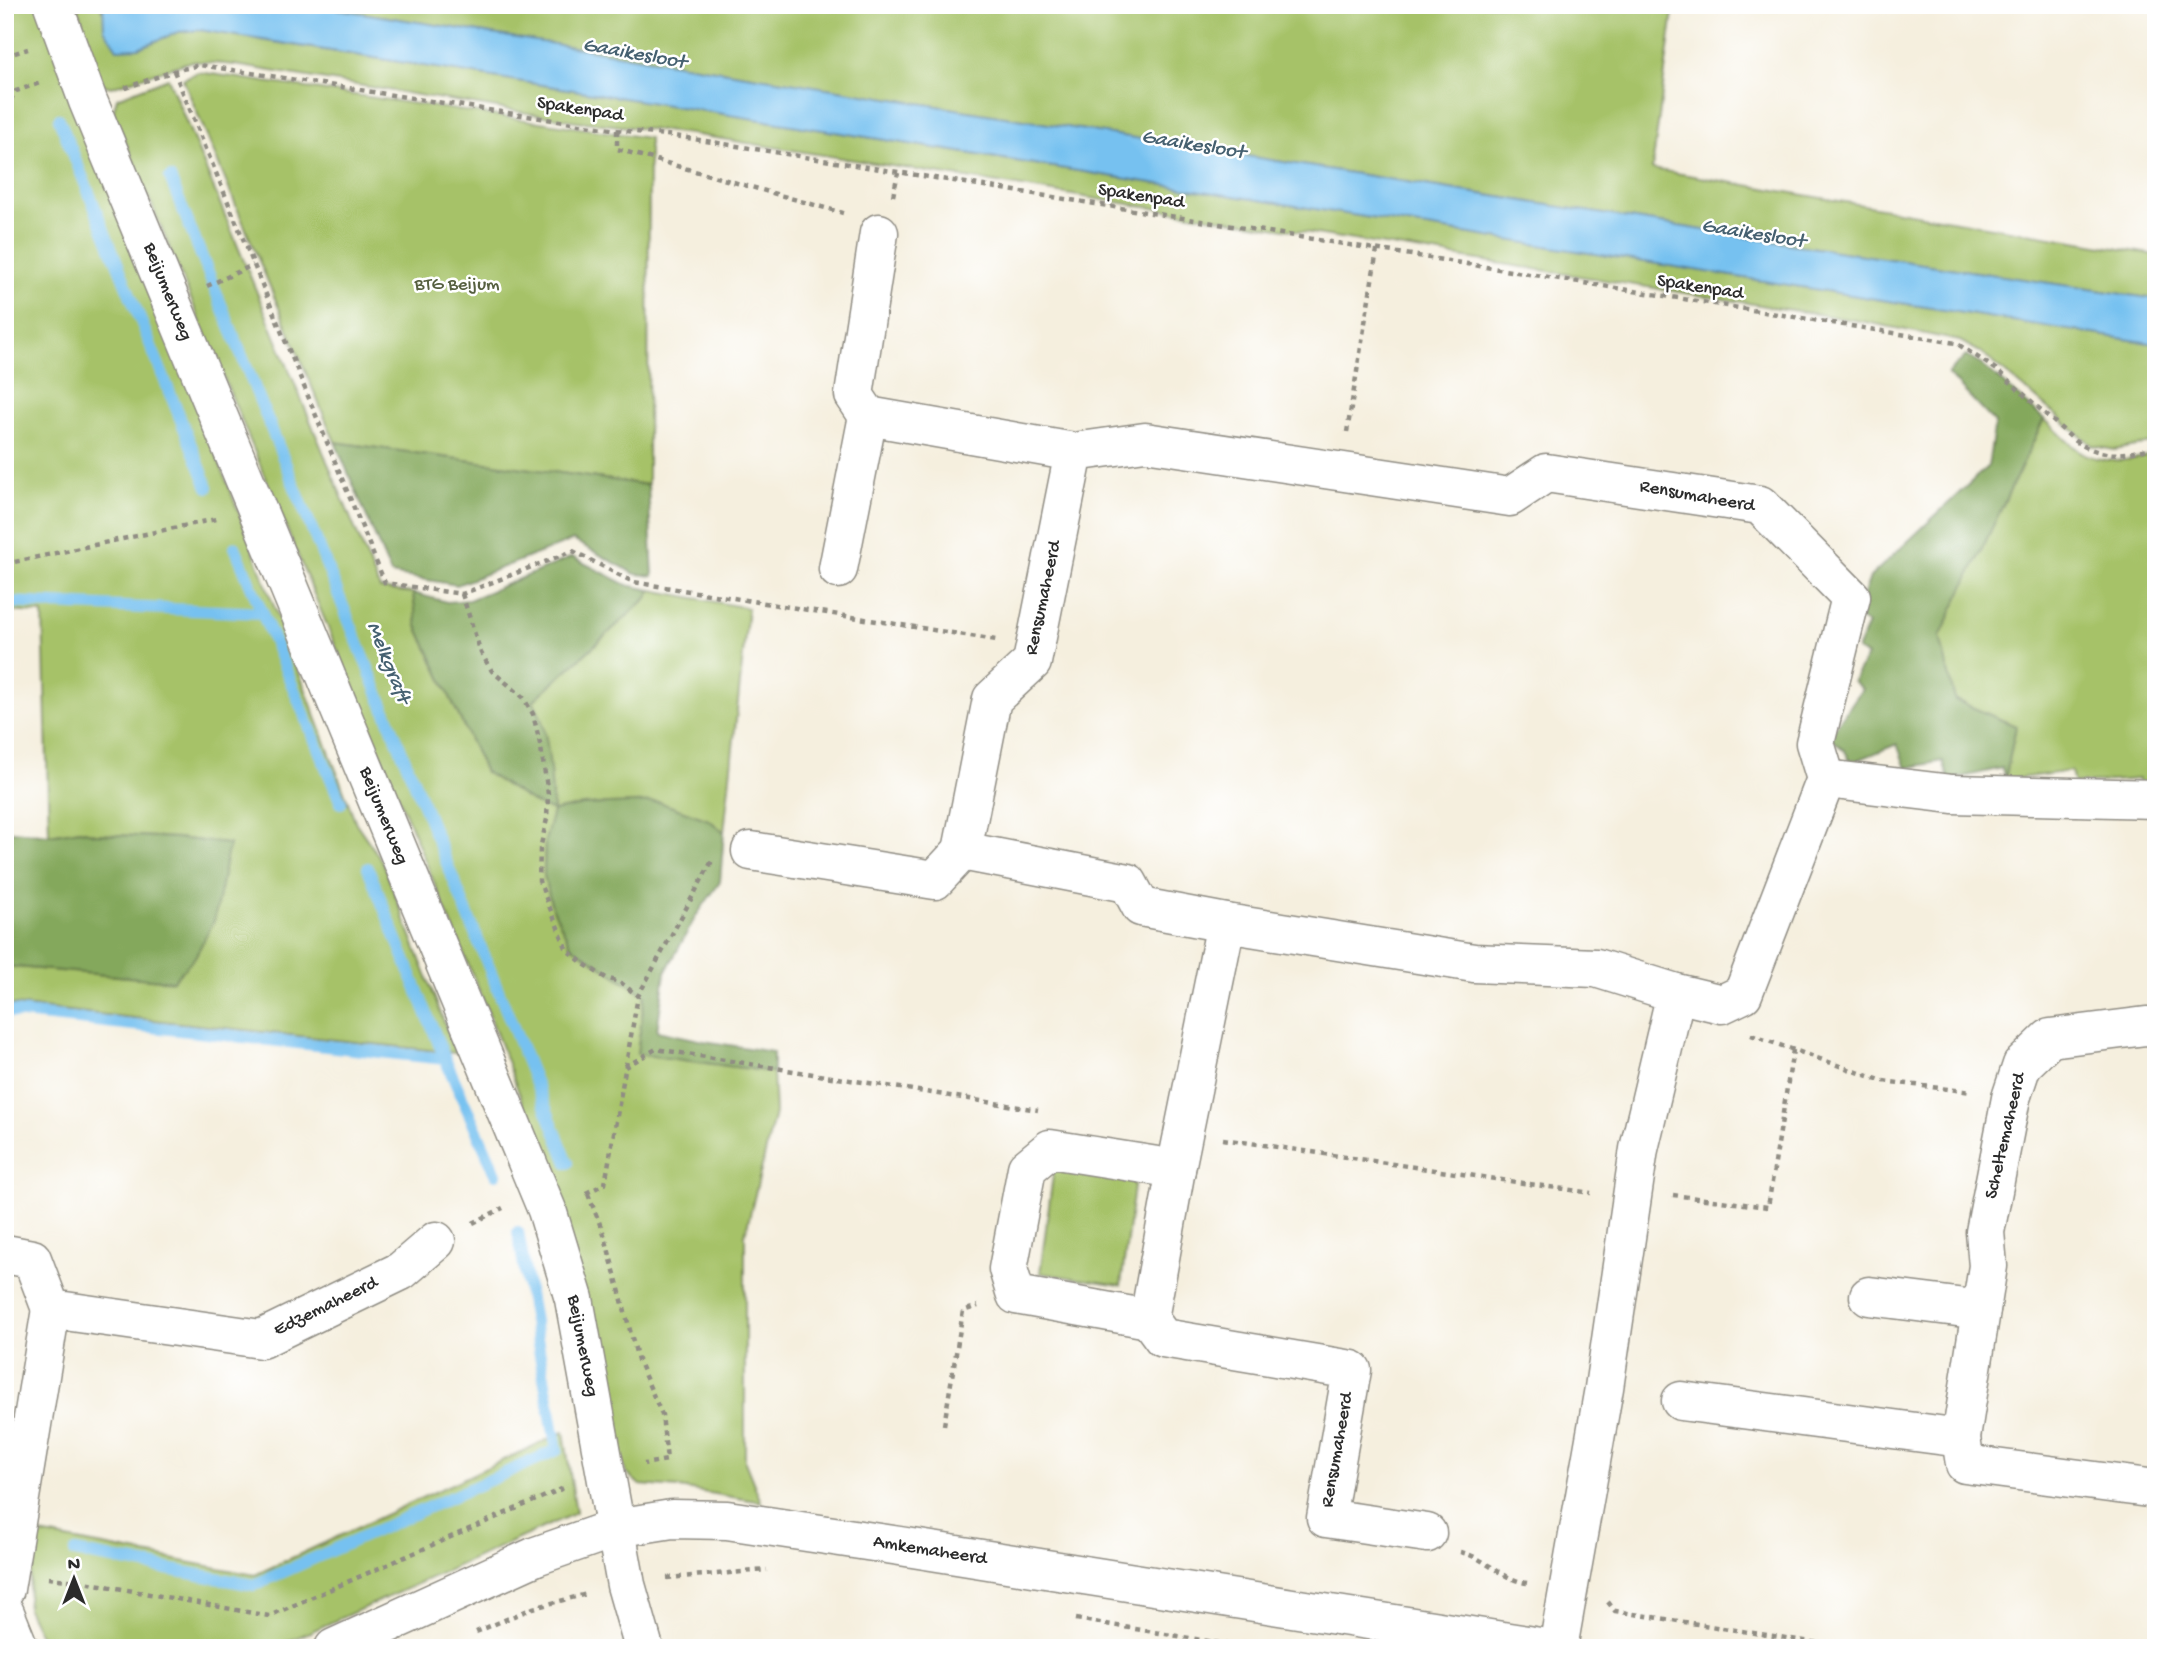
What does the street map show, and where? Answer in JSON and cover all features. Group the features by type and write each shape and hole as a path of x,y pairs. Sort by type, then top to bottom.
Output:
{"street":[{"name":"Beijumerweg","path":"53,5 88,101 543,1200 575,1300 626,1585 644,1648"},
{"path":"838,569 868,416 854,395 885,220"},
{"name":"Rensumaheerd","path":"868,416 1074,452 1145,442 1510,497 1546,472 1760,505 1851,597 1815,743 1826,779"},
{"name":"Rensumaheerd","path":"962,852 992,699 1032,662 1074,452"},
{"path":"751,851 935,880 962,852 1128,883 1141,906 1226,923 1474,963 1596,968 1722,1004 1743,994 1826,779 1952,794 2156,799"},
{"path":"1176,1169 1051,1149 1027,1168 1008,1269 1016,1295 1150,1319 1176,1169 1226,923"},
{"path":"1558,1648 1604,1388 1639,1149 1676,993"},
{"name":"Scheltemaheerd","path":"1961,1438 1988,1266 1985,1232 2011,1098 2022,1065 2050,1038 2156,1027"},
{"name":"Edzemaheerd","path":"51,1309 261,1339 401,1271 436,1241"},
{"path":"5,1254 32,1259 51,1309 7,1581"},
{"path":"1869,1296 1981,1310"},
{"name":"Rensumaheerd","path":"1150,1319 1163,1338 1352,1370 1326,1518 1427,1533"},
{"path":"1681,1401 1961,1438 1965,1464 2156,1489"},
{"name":"Amkemaheerd","path":"334,1648 536,1556 616,1528 672,1519 727,1520 1546,1648"},
{"path":"5,1613 19,1648"}],"path":[{"name":"Spakenpad","path":"88,101 174,71 200,65 617,130 675,136 1956,344 1997,370 2075,441 2090,450 2110,455 2156,447"},
{"path":"174,71 385,583 462,594 573,551 633,582 1036,646"},
{"path":"617,130 617,149 878,223 885,220 898,173"},
{"path":"1340,470 1377,250"},
{"path":"228,277 253,265"},
{"path":"5,564 256,510"},
{"path":"462,594 481,653 492,671 523,697 533,714 548,794 547,819 540,849 539,881 567,950 584,964 606,978 620,982 638,996"},
{"path":"436,1241 543,1200 588,1192 605,1184 638,996 720,845 751,851"},
{"path":"1722,1004 1733,1029 1883,1081 2011,1098"},
{"path":"1632,1189 1768,1207 1793,1050"},
{"path":"7,1581 79,1581 269,1616 605,1470 667,1460 663,1415 638,1360 605,1237 588,1192"},
{"path":"944,1425 963,1311 1016,1295"},
{"path":"1427,1533 1430,1547 1470,1554 1512,1581 1601,1593 1615,1611 1849,1648"},
{"path":"475,1633 533,1608 626,1585 678,1576 777,1570"},
{"path":"1074,1619 1249,1648"}],"green space":[{"path":"5,5 41,5 237,508 356,823 382,861 456,1053 5,1004 5,966 173,981 229,844 96,834 80,830 49,835 43,613 5,611"},
{"path":"77,5 103,5 101,9 138,48 178,32 200,30 2156,344 2156,442 2115,450 2093,446 1982,353 1960,341 1866,322 691,134 576,121 235,65 192,61 111,87 101,84"},
{"path":"313,5 1674,5 1652,169 2156,255 2156,299 1796,245"},
{"name":"BTG Beijum","path":"198,72 649,138 648,485 335,442 183,79"},
{"path":"168,78 380,589 413,593 417,626 485,772 531,801 553,811 546,738 533,701 648,597 651,590 748,608 724,832 709,820 545,841 544,875 552,907 571,946 645,995 637,1054 773,1072 775,1113 745,1235 745,1462 761,1502 679,1488 640,1485 626,1473 521,1098 489,1014 113,112 117,98"},
{"path":"1966,356 1982,365 2044,419 1940,637 1955,700 2016,726 2005,780 2002,768 1949,780 1943,761 1906,768 1897,744 1851,763 1845,751 1829,736 1862,689 1853,681 1867,656 1857,650 1868,624 1856,617 1870,577 1988,466 1995,423 1948,374"},
{"path":"2044,419 2071,445 2099,459 2138,458 2156,453 2156,784 2139,786 2138,779 2074,784 2071,771 2005,780 2016,726 1955,700 1939,637"},
{"path":"335,442 648,485 653,576 635,574 573,540 457,585 391,574"},
{"path":"572,557 627,585 651,590 648,597 533,701 546,738 553,811 531,801 485,772 417,626 413,593 447,602 469,600"},
{"path":"659,802 709,820 724,832 720,882 696,916 665,973 657,1031 773,1052 773,1072 637,1054 645,995 571,946 552,907 544,875 545,841 553,811 583,805"},
{"path":"5,830 49,835 80,830 96,834 229,844 214,921 195,957 173,981 5,966"},
{"path":"1054,1168 1135,1179 1121,1285 1040,1273"},
{"path":"564,1432 576,1513 274,1648 46,1648 27,1609 35,1533 255,1575"}],"water":[{"path":"103,5 313,5 1796,245 2156,299 2156,344 200,30 178,32 138,48 117,49 104,29"}],"waterway":[{"path":"59,119 208,487"},
{"name":"Melkgraft","path":"170,178 568,1163"},
{"path":"235,547 341,803"},
{"path":"5,602 263,613"},
{"path":"368,868 445,1059 496,1174"},
{"path":"5,1011 445,1059"},
{"path":"75,1552 254,1585 557,1450 518,1232"}],"water label":[{"name":"Gaaikesloot","path":"634,55"},
{"name":"Gaaikesloot","path":"1193,146"},
{"name":"Gaaikesloot","path":"1753,235"}]}
